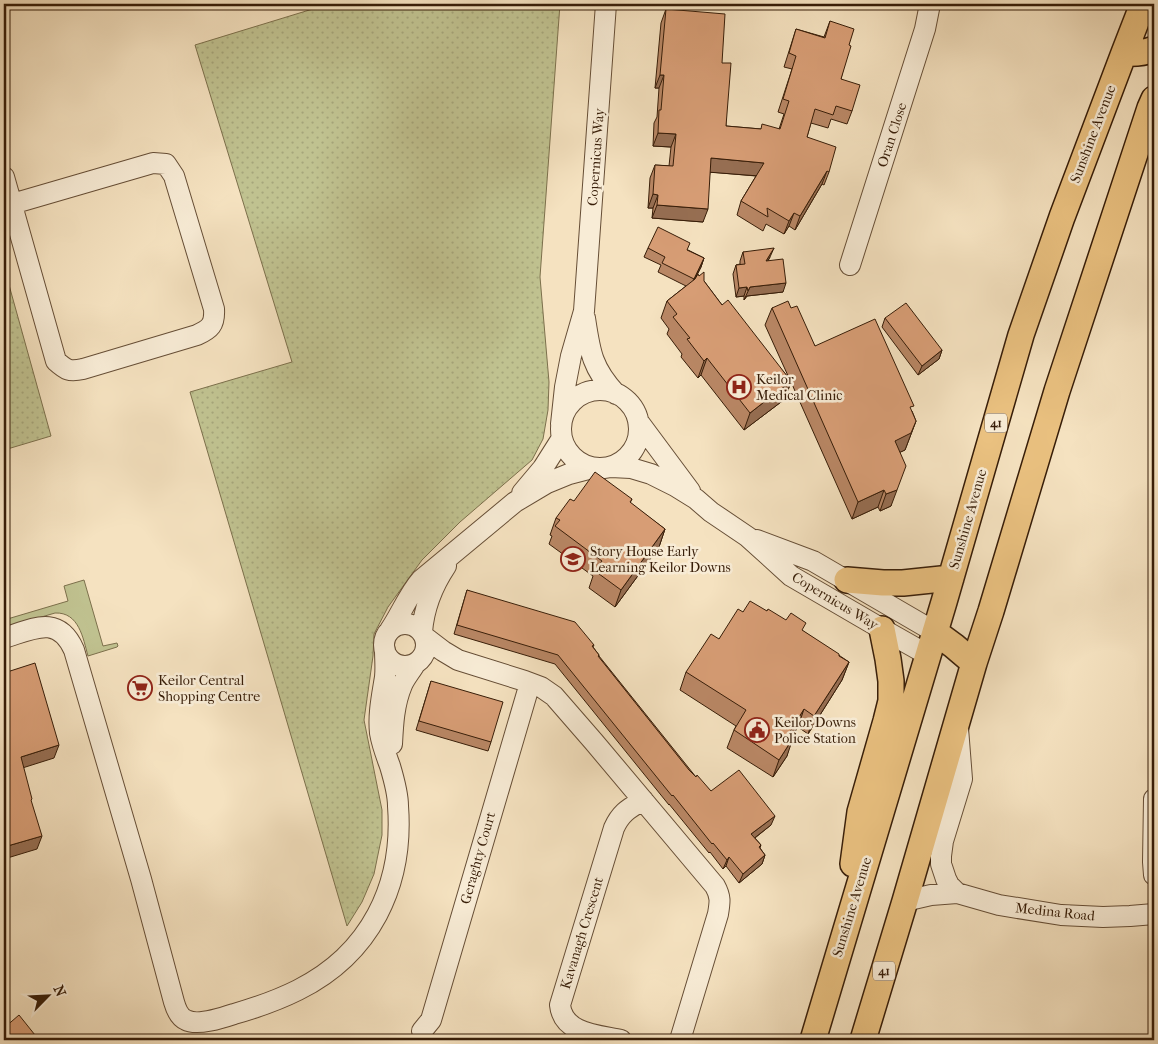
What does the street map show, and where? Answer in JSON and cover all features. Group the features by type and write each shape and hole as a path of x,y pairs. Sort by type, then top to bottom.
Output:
{"main road":[{"name":"Sunshine Avenue","path":"813,1040 932,643 1021,335 1062,217 1143,4"},
{"path":"1124,53 1137,54 1154,49"},
{"name":"41","path":"863,1040 974,663 1057,391 1154,100"},
{"path":"847,580 903,583 951,578"},
{"path":"844,936 860,812 890,701 891,681 882,629"},
{"path":"932,643 949,661 974,663"}],"street":[{"name":"Copernicus Way","path":"562,431 564,387 584,311 606,4"},
{"name":"Oran Close","path":"850,265 925,30 930,4"},
{"path":"4,177 56,361 63,367 71,371 82,369 197,335 212,324 214,309 174,176 166,164 153,163 12,204"},
{"name":"Copernicus Way","path":"584,311 594,363 604,380 616,394"},
{"path":"4,638 36,628 49,627 63,632 70,640 142,879 177,1010 185,1020 192,1022 224,1017 298,990 330,969 362,939 374,922 383,903 390,885 398,845 398,804 380,732 379,711 384,678 384,643 386,636 415,587 515,502 554,480 569,474 601,468 622,462 630,455 639,433 638,421 634,410 626,400 616,394 598,390 581,395 574,400 563,415 562,431 565,447 576,460 584,465 601,468"},
{"name":"Copernicus Way","path":"638,421 696,499"},
{"path":"515,502 542,468 562,431"},
{"name":"Copernicus Way","path":"601,468 631,468 651,474 696,499 711,512 748,537 791,576 882,629 932,643"},
{"name":"Copernicus Way","path":"748,537 813,561 847,580 932,643"},
{"path":"390,766 393,722 398,695 403,683 416,663 425,654 423,620 430,595 437,580 456,552"},
{"path":"390,630 396,626 410,624 417,627 443,651 458,660 541,687 554,696 715,886 720,902 718,914 680,1040"},
{"path":"385,650 391,661 402,666 458,660"},
{"name":"Geraghty Court","path":"422,1031 431,1020 530,683"},
{"path":"957,893 946,879 941,864 941,856 943,841 962,778 958,719"},
{"path":"1154,799 1154,875"},
{"name":"Kavanagh Crescent","path":"621,1040 587,1033 570,1026 560,1012 560,1005 614,828 624,812 643,800"},
{"name":"Medina Road","path":"905,901 931,895 957,893 999,905 1061,915 1112,917 1154,914"}],"green space":[{"path":"329,4 560,4 540,277 549,382 548,410 543,439 532,460 460,522 422,560 388,607 374,634 373,656 364,720 382,810 382,835 374,874 362,902 347,926 190,392 292,362 195,45"},
{"path":"4,267 51,436 4,450"},
{"path":"84,580 103,646 117,643 117,647 88,656 79,627 75,621 63,614 55,613 4,628 4,620 68,601 64,586"}],"building":[{"path":"666,9 725,14 722,63 731,63 726,126 761,129 762,124 780,129 789,101 783,99 796,56 789,53 796,29 825,38 830,21 854,29 841,79 860,85 852,111 836,106 833,115 815,109 807,137 836,147 829,172 827,171 800,216 794,213 789,221 767,208 768,217 741,201 764,163 711,158 708,209 657,205 658,195 653,194 655,165 673,166 676,134 658,133 664,75 660,75"},
{"path":"658,227 690,243 687,250 704,258 694,279 662,263 665,257 648,248"},
{"path":"774,248 766,261 783,259 786,283 750,287 748,291 747,287 739,288 736,265 745,264 743,252"},
{"path":"704,272 704,281 722,305 728,300 791,381 750,413 707,358 704,361 687,339 690,338 673,317 677,314 667,301 695,279 698,274 699,276"},
{"path":"788,301 791,308 797,306 815,346 875,319 914,406 910,407 916,421 911,433 895,441 906,466 897,490 886,494 884,490 858,502 772,308"},
{"path":"906,303 942,350 922,366 885,318"},
{"path":"595,472 632,499 630,502 665,529 621,590 595,571 602,561 555,526 560,520 556,518 570,499 574,501"},
{"path":"467,590 575,622 594,645 592,646 598,656 689,770 696,777 697,775 711,791 739,770 775,816 751,834 761,845 759,847 765,855 743,874 729,857 727,860 672,796 558,655 457,625"},
{"path":"750,601 786,620 791,613 806,623 802,630 849,662 814,716 804,709 788,735 793,738 779,760 734,730 746,710 686,672 711,634 719,639 738,609 743,612"},
{"path":"35,663 59,745 21,757 42,836 4,847 4,673"},
{"path":"431,681 503,702 491,742 419,721"},
{"path":"19,1015 39,1040 4,1040 4,1028"}],"place":[{"name":"Keilor Medical Clinic","path":"739,387"},
{"name":"Story House Early Learning Keilor Downs","path":"573,559"},
{"name":"Keilor Central Shopping Centre","path":"140,688"},
{"name":"Keilor Downs Police Station","path":"757,730"}]}
